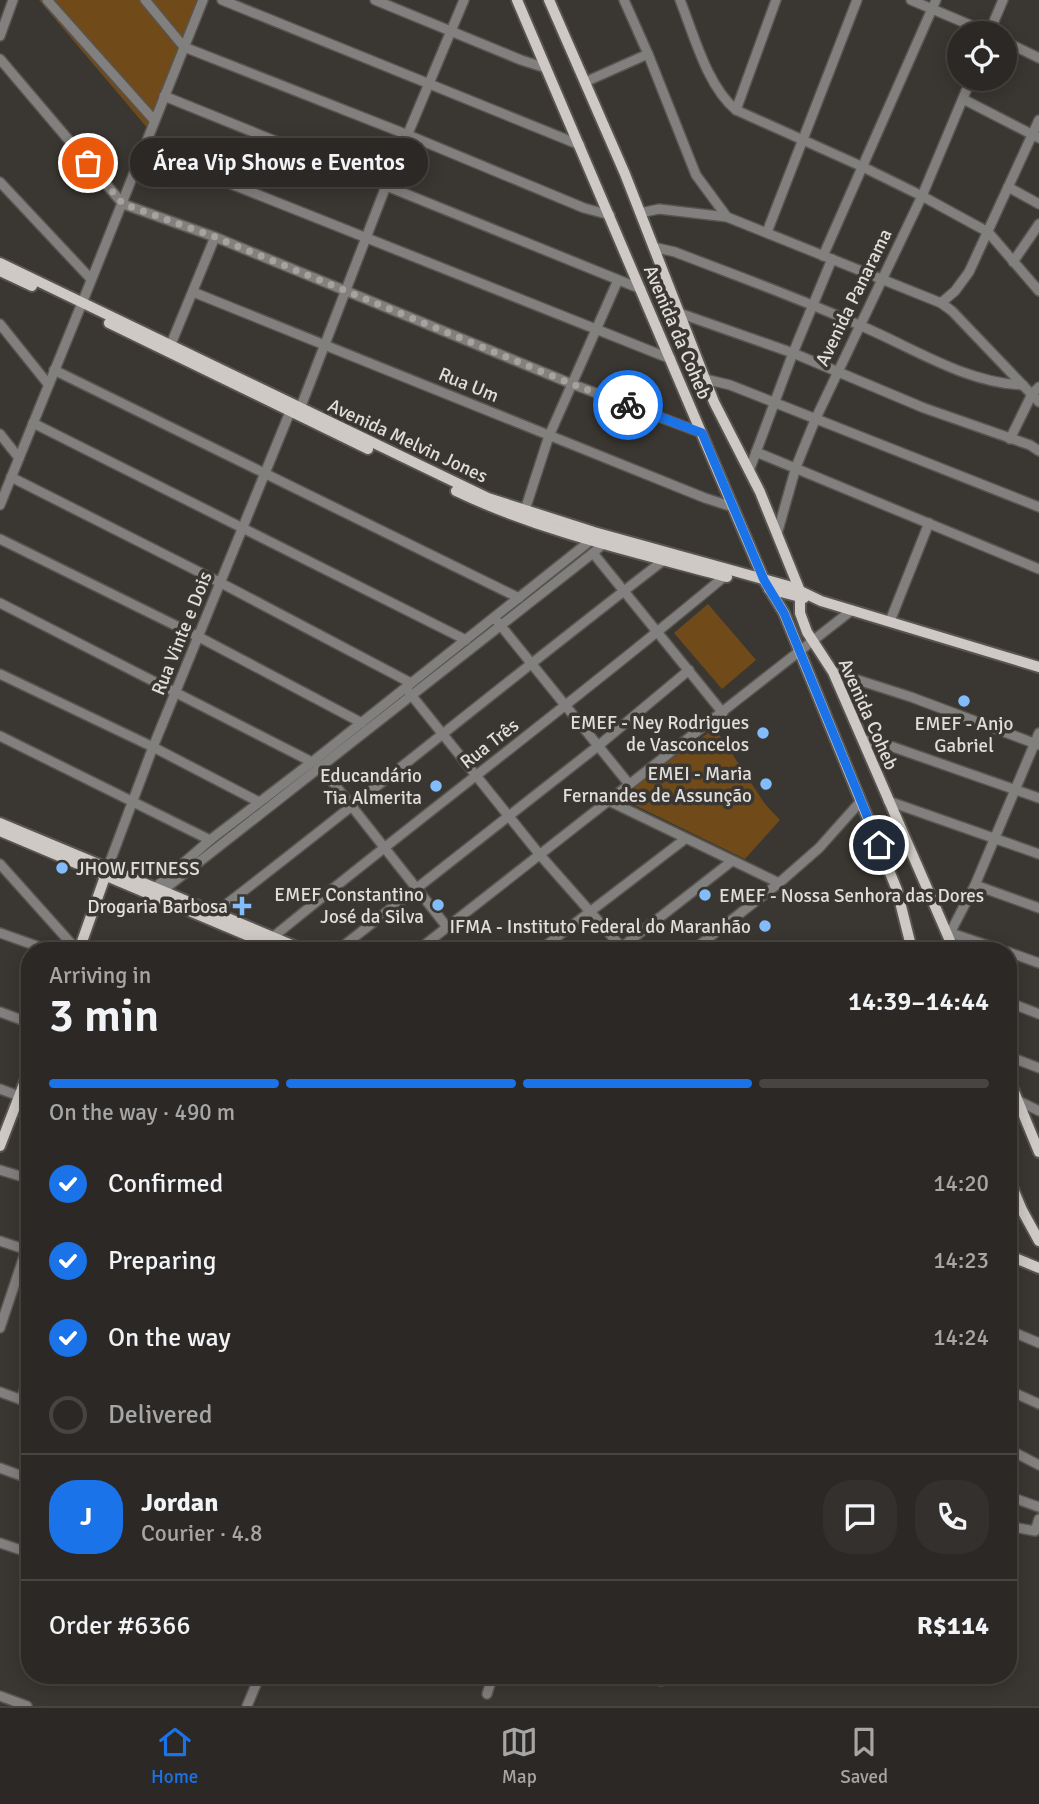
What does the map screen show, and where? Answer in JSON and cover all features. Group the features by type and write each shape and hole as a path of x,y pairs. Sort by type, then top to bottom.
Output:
{"main road":[{"name":"Avenida da Coheb","path":"517,0 733,507 767,584 784,613 897,890 910,942"},
{"name":"Avenida da Coheb","path":"549,0 640,213 705,379 760,492"},
{"name":"Avenida Melvin Jones","path":"0,263 295,410 524,514 597,541 664,561 767,584"},
{"name":"Avenida Melvin Jones","path":"0,271 171,344 295,410"},
{"name":"Avenida Coheb","path":"760,492 800,594 803,623 812,642 833,672 951,942"},
{"name":"Avenida Melvin Jones","path":"597,541 767,584 1039,667"},
{"path":"0,823 225,921 266,942"},
{"path":"0,831 107,871"},
{"path":"81,942 107,871"},
{"path":"155,891 215,913 225,921 285,942"},
{"path":"1017,1097 1039,1152"},
{"path":"0,1146 21,1104"},
{"path":"1017,1198 1039,1241"},
{"path":"1017,1259 1039,1268"}],"street":[{"path":"0,36 13,0"},
{"path":"47,0 154,120"},
{"path":"145,0 184,47 584,208 610,215"},
{"path":"0,505 203,0"},
{"path":"222,0 580,145"},
{"path":"375,0 546,68"},
{"name":"Rua Vinte e Dois","path":"107,871 153,747 264,473 326,345 386,186 464,0"},
{"path":"624,0 696,175 727,217"},
{"path":"680,0 714,83 726,102 736,110 922,196 988,232 1039,291"},
{"path":"736,110 776,0"},
{"path":"767,232 857,0"},
{"path":"911,0 934,4 966,21"},
{"path":"994,21 1003,0"},
{"path":"749,471 863,167 934,4"},
{"path":"1017,47 1039,58"},
{"path":"584,82 648,54"},
{"path":"0,59 123,204 215,237 572,384 702,433"},
{"name":"Avenida Panarama","path":"777,534 796,467 815,420 922,196 966,91"},
{"path":"164,96 641,289"},
{"path":"963,99 1036,136"},
{"path":"941,303 955,291 969,272 1008,187 1036,136 1039,120"},
{"path":"143,149 671,359"},
{"path":"0,182 90,278"},
{"path":"1008,187 1039,204"},
{"path":"640,213 659,209 727,217 941,303 952,311 1023,385"},
{"path":"1013,262 1039,224"},
{"path":"171,344 215,237"},
{"path":"653,247 675,252 813,305 944,365 997,382 1023,385 1036,390"},
{"path":"524,514 549,436 618,280"},
{"name":"Rua Um","path":"193,292 733,507"},
{"path":"679,313 793,353 836,372 1030,445 1039,451"},
{"path":"0,324 48,384"},
{"path":"54,370 519,598"},
{"path":"705,379 730,385 1039,507"},
{"path":"1010,439 1036,390"},
{"path":"1036,390 1039,402"},
{"path":"33,423 466,640"},
{"path":"0,434 19,458"},
{"path":"756,453 796,467 1039,569"},
{"path":"11,477 221,583 409,689 508,816 615,942"},
{"path":"890,621 929,523"},
{"path":"0,539 199,637 362,723"},
{"path":"155,891 210,840 259,802 316,764 362,723 409,689 466,640 497,621 519,598 597,541"},
{"path":"597,541 624,591 723,713"},
{"path":"155,891 597,541"},
{"path":"215,913 664,561"},
{"name":"Rua Três","path":"273,937 725,576"},
{"path":"0,603 316,764 447,927"},
{"path":"428,942 852,610"},
{"path":"497,621 629,784"},
{"path":"348,942 689,670"},
{"path":"833,672 911,697 1037,744"},
{"path":"0,674 153,747 259,802"},
{"path":"977,942 948,932 975,885 1037,744 1039,733"},
{"path":"0,736 210,840"},
{"path":"863,740 893,747 1039,798"},
{"path":"609,801 779,883"},
{"path":"703,942 819,848 861,801"},
{"path":"888,802 1039,854"},
{"path":"550,942 685,839"},
{"path":"630,942 732,861"},
{"path":"0,864 71,942"},
{"path":"975,885 1039,908"},
{"path":"0,933 25,942"},
{"path":"1017,956 1039,963"},
{"path":"1017,1005 1039,1014"},
{"path":"0,1012 21,1020"},
{"path":"1017,1059 1039,1068"},
{"path":"0,1090 21,1097"},
{"path":"1019,1101 1039,1111"},
{"path":"0,1170 21,1176"},
{"path":"0,1241 21,1248"},
{"path":"0,1328 21,1270"},
{"path":"1017,1334 1039,1343"},
{"path":"0,1392 21,1400"},
{"path":"1017,1394 1039,1404"},
{"path":"1017,1454 1039,1465"},
{"path":"0,1468 21,1476"},
{"path":"1017,1499 1039,1507"},
{"path":"1017,1528 1035,1531 1039,1519"},
{"path":"0,1543 21,1550"},
{"path":"247,1706 256,1684"},
{"path":"487,1694 490,1684"},
{"path":"0,1696 27,1706"}],"shaded area":[{"path":"39,0 201,0 158,97 149,130"},
{"path":"708,604 756,660 722,689 674,633"},
{"path":"715,728 765,804 780,820 745,859 618,797"}],"way so far":[{"path":"88,163 123,204 215,237 628,405"}],"place":[{"name":"Área Vip Shows e Eventos","path":"88,163"},
{"name":"EMEF - Anjo Gabriel","path":"964,701"},
{"name":"EMEF - Ney Rodrigues de Vasconcelos","path":"763,733"},
{"name":"EMEI - Maria Fernandes de Assunção","path":"766,784"},
{"name":"Educandário Tia Almerita","path":"436,786"},
{"name":"JHOW FITNESS","path":"62,868"},
{"name":"EMEF - Nossa Senhora das Dores","path":"705,895"},
{"name":"EMEF Constantino José da Silva","path":"438,905"},
{"name":"Drogaria Barbosa","path":"242,906"},
{"name":"IFMA - Instituto Federal do Maranhão","path":"765,926"}],"route":[{"path":"628,405 702,433 764,580 784,613 879,845"}]}
